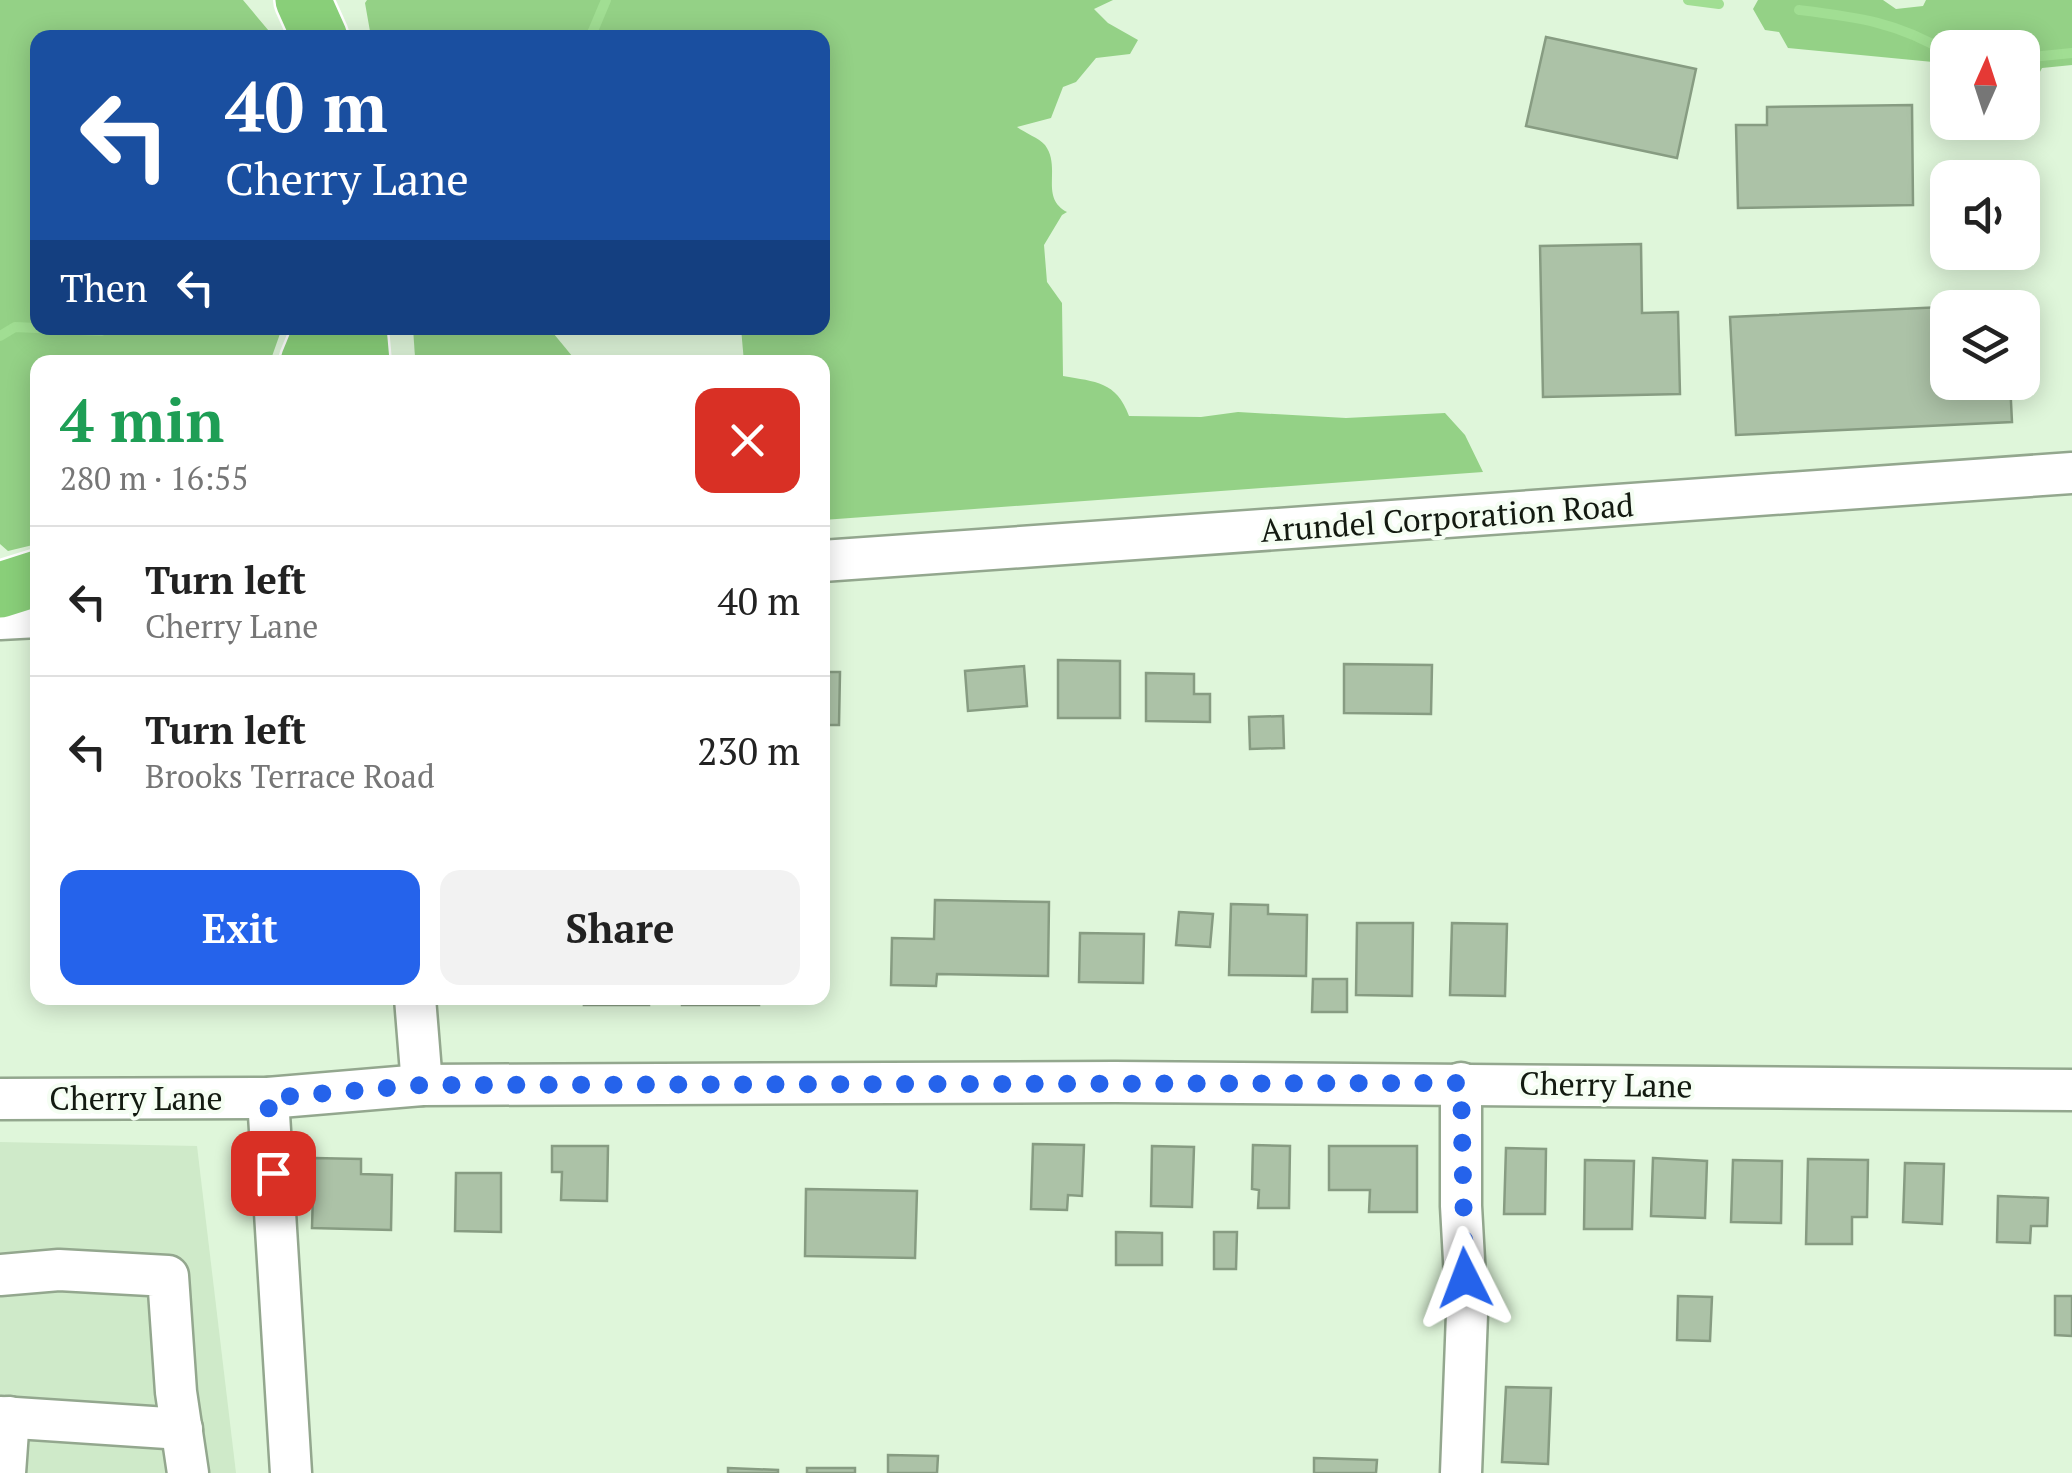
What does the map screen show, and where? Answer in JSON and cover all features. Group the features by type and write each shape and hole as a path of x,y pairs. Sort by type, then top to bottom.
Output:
{"highway":[{"path":"303,0 316,30"},
{"path":"0,590 30,581"}],"street":[{"name":"Arundel Corporation Road","path":"830,560 2072,473"},
{"path":"0,620 30,618"},
{"path":"416,1005 422,1085"},
{"path":"1461,1083 1461,1206 1467,1314 1461,1473"},
{"name":"Cherry Lane","path":"0,1098 268,1098 422,1085 1461,1083 2072,1090"},
{"path":"268,1098 291,1473"},
{"path":"0,1275 58,1270 168,1276 188,1473"},
{"path":"5,1473 4,1417 182,1429"}],"shaded area":[{"path":"0,1142 197,1146 236,1473 0,1473"}],"green space":[{"path":"0,0 243,0 268,30 30,30 30,335 280,335 272,355 30,355 30,546 8,551 0,544"},
{"path":"1113,0 1094,9 1108,23 1138,40 1130,54 1096,58 1076,82 1063,87 1051,118 1017,127 1045,145 1052,163 1054,198 1067,212 1044,245 1047,282 1062,303 1063,376 1103,385 1118,396 1129,416 1201,417 1238,412 1346,418 1445,413 1465,435 1483,472 830,519 830,355 743,355 742,335 830,335 830,30 370,30 365,3"},
{"path":"1758,0 1883,0 1896,9 1923,6 1926,0 2072,0 2072,65 2042,68 2040,72 2040,30 1930,30 1930,62 1788,48 1779,32 1765,30 1753,9"},
{"path":"413,335 555,335 571,355 415,355"}],"building":[{"path":"1546,37 1696,69 1677,158 1526,126"},
{"path":"1912,105 1913,205 1738,208 1736,125 1767,125 1767,107"},
{"path":"1641,244 1642,313 1678,312 1680,394 1543,397 1540,246"},
{"path":"1930,308 1930,400 2011,400 2012,422 1736,435 1730,317"},
{"path":"1058,660 1120,661 1120,718 1058,718"},
{"path":"1344,664 1432,665 1431,714 1344,713"},
{"path":"1024,666 1027,706 968,711 965,671"},
{"path":"830,672 840,672 839,725 830,725"},
{"path":"1146,673 1194,674 1194,694 1210,694 1210,722 1146,721"},
{"path":"1283,716 1284,748 1250,749 1249,717"},
{"path":"935,900 1049,902 1048,976 937,974 936,986 891,985 892,938 934,939"},
{"path":"1231,904 1268,905 1268,914 1307,915 1306,976 1229,975"},
{"path":"1179,912 1213,914 1210,947 1176,945"},
{"path":"1357,923 1413,923 1412,996 1356,995"},
{"path":"1452,923 1507,924 1505,996 1450,995"},
{"path":"1080,933 1144,934 1143,983 1079,982"},
{"path":"1313,979 1347,979 1347,1012 1312,1012"},
{"path":"1033,1144 1084,1145 1082,1196 1068,1195 1067,1210 1031,1209"},
{"path":"1253,1145 1290,1146 1289,1208 1258,1208 1259,1190 1252,1189"},
{"path":"552,1146 608,1146 607,1201 561,1200 562,1172 552,1172"},
{"path":"1152,1146 1194,1147 1192,1207 1151,1206"},
{"path":"1329,1146 1417,1146 1417,1212 1369,1212 1370,1190 1329,1190"},
{"path":"1506,1148 1546,1149 1545,1214 1504,1214"},
{"path":"314,1158 361,1159 361,1174 392,1175 391,1230 312,1228"},
{"path":"1653,1158 1707,1161 1705,1218 1651,1216"},
{"path":"1808,1159 1868,1160 1867,1217 1852,1217 1852,1244 1806,1244"},
{"path":"1585,1160 1634,1161 1632,1229 1584,1229"},
{"path":"1733,1160 1782,1161 1781,1223 1731,1222"},
{"path":"1905,1163 1944,1164 1942,1224 1903,1222"},
{"path":"456,1173 501,1173 501,1232 455,1231"},
{"path":"806,1189 917,1191 915,1258 805,1256"},
{"path":"1998,1196 2048,1198 2047,1226 2031,1226 2030,1243 1997,1242"},
{"path":"1116,1232 1162,1233 1162,1265 1116,1265"},
{"path":"1214,1232 1237,1232 1236,1269 1214,1269"},
{"path":"1678,1296 1712,1297 1710,1341 1677,1340"},
{"path":"2055,1296 2072,1296 2072,1336 2055,1335"},
{"path":"1506,1387 1551,1388 1548,1464 1502,1462"},
{"path":"888,1455 938,1456 937,1473 888,1473"},
{"path":"1314,1458 1377,1460 1376,1473 1314,1473"},
{"path":"728,1468 778,1470 778,1473 728,1473"},
{"path":"807,1468 855,1468 855,1473 807,1473"}],"waterway":[{"path":"593,30 606,0"},
{"path":"1688,0 1719,4"},
{"path":"1799,10 1894,28 1930,43"},
{"path":"2040,56 2072,53"},
{"path":"0,336 15,327 30,328"}],"route":[{"path":"273,1173 268,1098 422,1085 1461,1083 1465,1278"}]}
